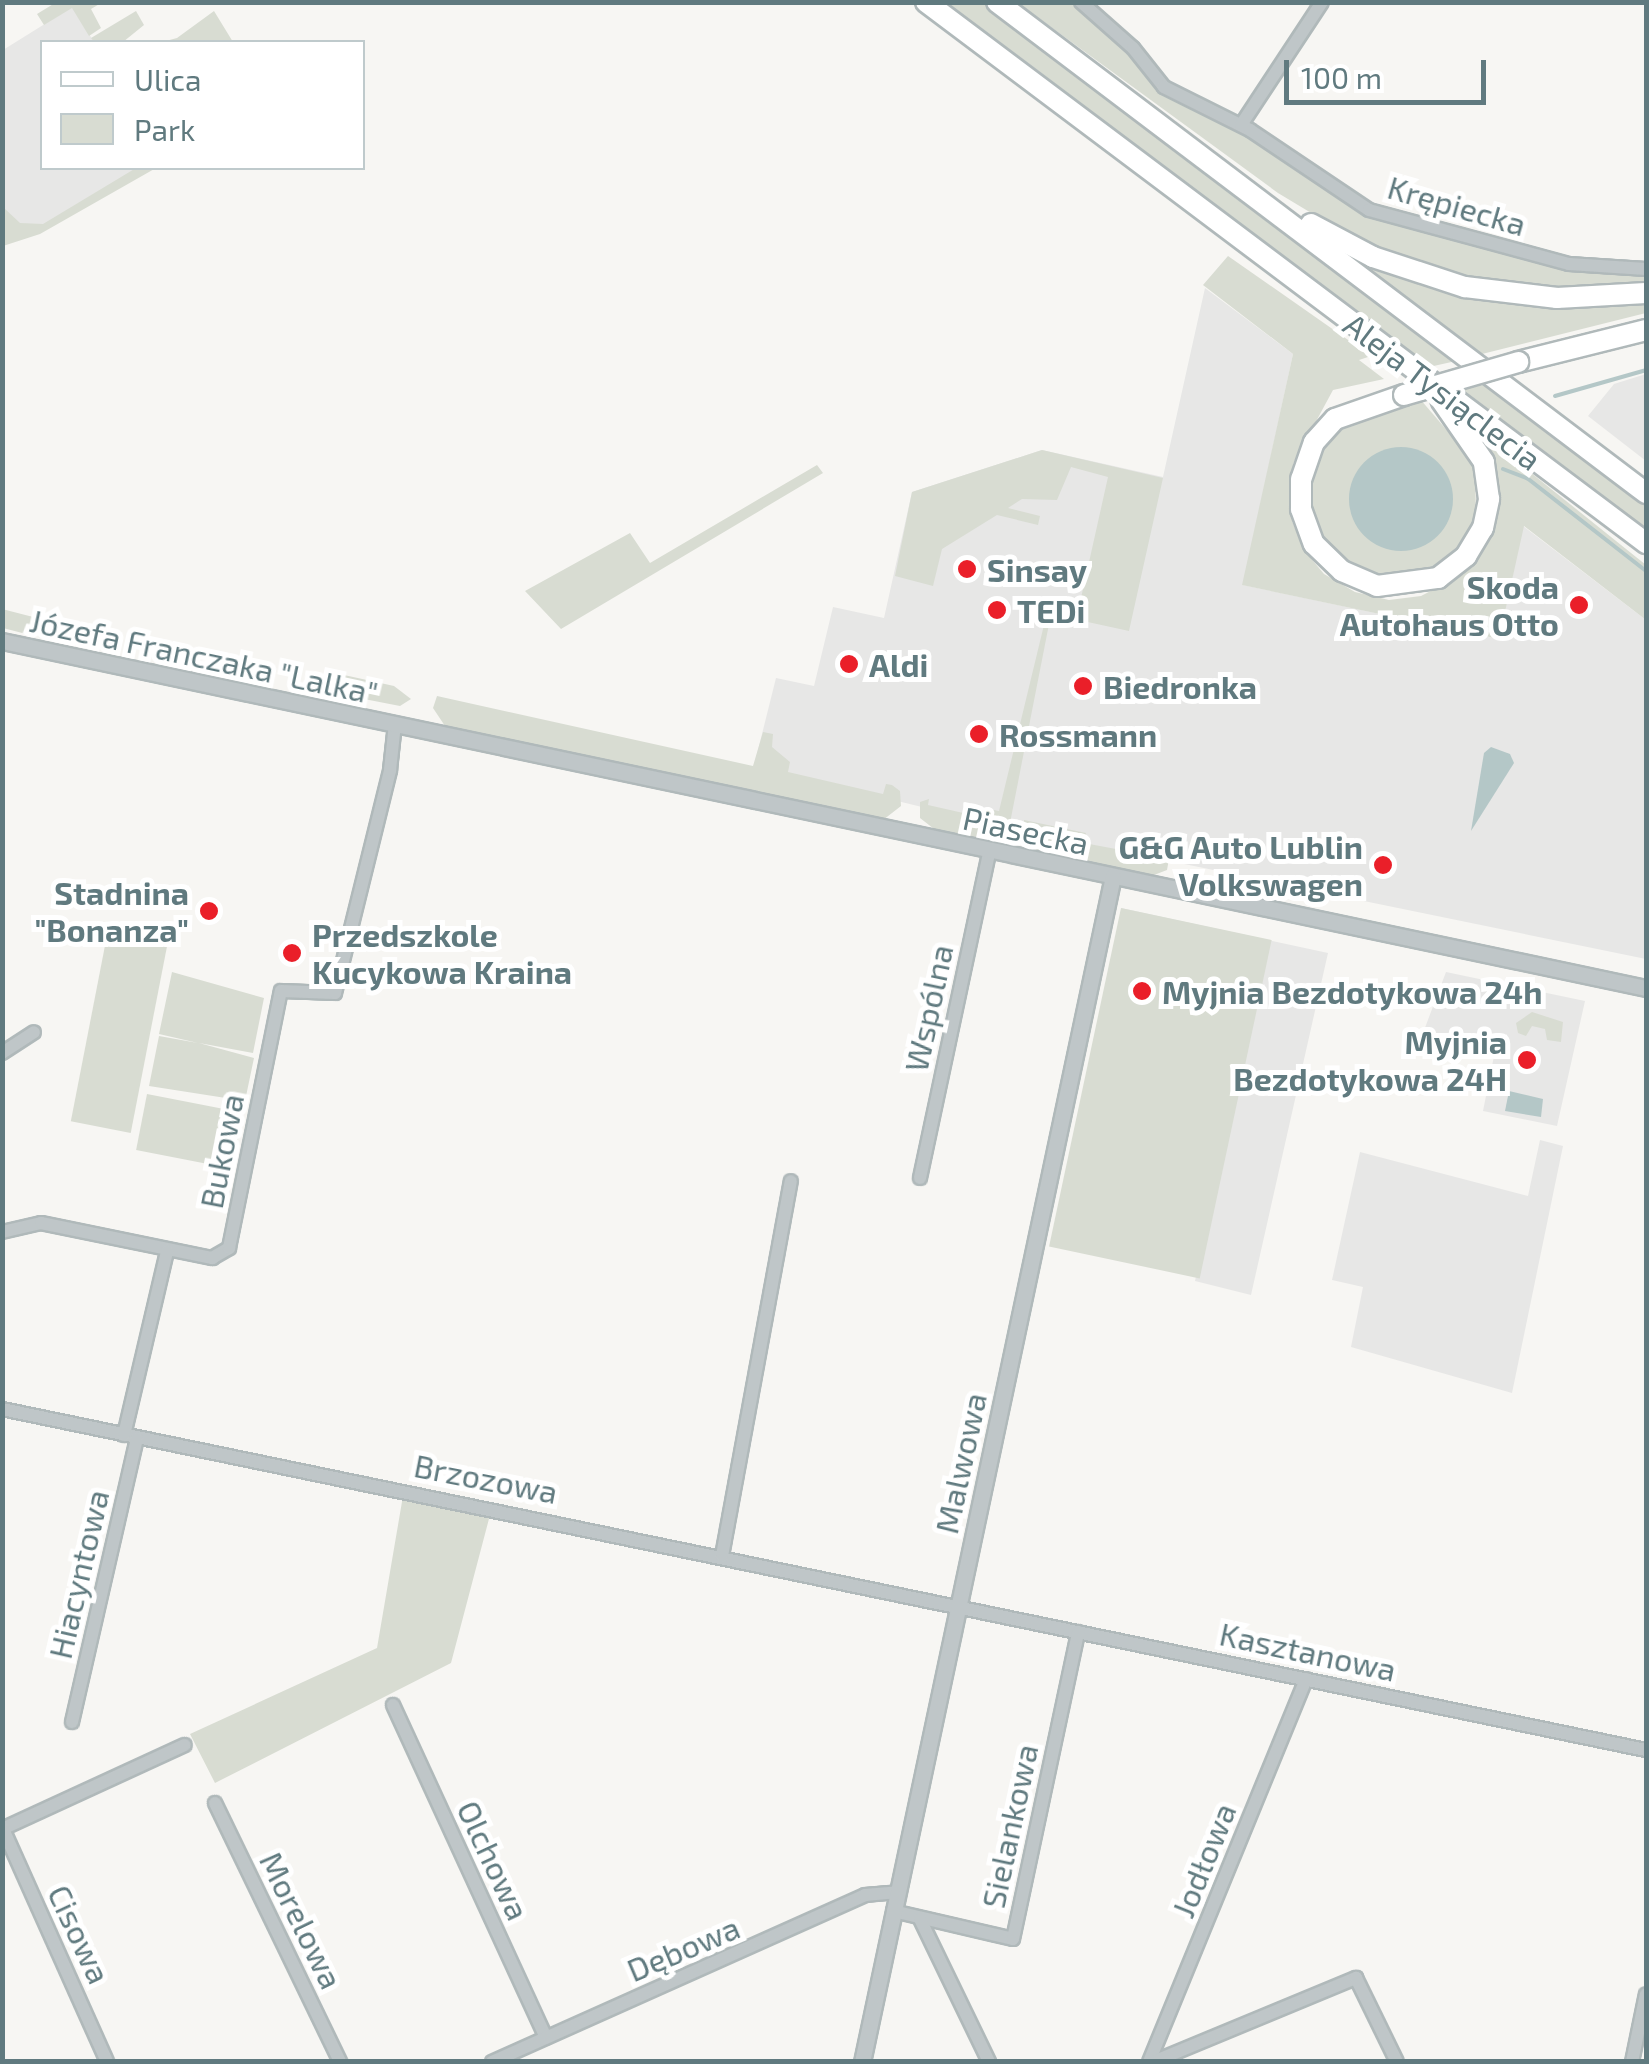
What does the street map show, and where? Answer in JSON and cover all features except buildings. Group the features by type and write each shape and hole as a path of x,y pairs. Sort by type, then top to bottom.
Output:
{"main road":[{"name":"Aleja Tysiąclecia","path":"926,2 1646,543"},
{"path":"996,2 1253,190 1373,257 1466,287 1557,298 1646,294"},
{"name":"Aleja Tysiąclecia","path":"1253,190 1646,493"},
{"path":"1405,362 1477,446 1489,499 1476,543 1455,566 1417,586 1377,586 1336,567 1314,544 1301,509 1301,479 1314,442 1335,419 1404,395 1518,362 1646,330"}],"street":[{"name":"Krępiecka","path":"1081,2 1133,48 1164,87 1241,125 1369,210 1569,264 1646,270"},
{"path":"1241,125 1322,2"},
{"name":"Józefa Franczaka \"Lalka\"","path":"2,641 394,724"},
{"name":"Piasecka","path":"394,724 1646,988"},
{"name":"Bukowa","path":"2,1232 41,1223 212,1258 229,1248 280,991 335,993 390,770 394,724"},
{"name":"Wspólna","path":"920,1178 990,850"},
{"name":"Malwowa","path":"862,2062 1113,876"},
{"path":"2,1052 34,1032"},
{"path":"722,1556 791,1181"},
{"path":"131,1437 167,1251"},
{"name":"Brzozowa","path":"2,1409 958,1607"},
{"name":"Hiacyntowa","path":"72,1722 131,1437"},
{"name":"Kasztanowa","path":"958,1607 1646,1750"},
{"name":"Sielankowa","path":"920,1919 1013,1939 1078,1632"},
{"name":"Jodłowa","path":"1151,2062 1306,1679"},
{"name":"Olchowa","path":"393,1705 546,2037"},
{"path":"3,1829 185,1745"},
{"name":"Morelowa","path":"215,1803 340,2062"},
{"name":"Cisowa","path":"3,1829 108,2062"},
{"name":"Dębowa","path":"492,2062 865,1896 898,1892"},
{"path":"894,1912 920,1919 989,2062"},
{"path":"1151,2062 1356,1978 1398,2062"},
{"path":"1632,2062 1646,1994"}],"shaded area":[{"path":"72,7 93,40 40,40 40,170 137,170 44,225 3,235 3,50"},
{"path":"1205,288 1293,354 1243,585 1499,639 1523,526 1646,620 1646,959 1004,827 754,766 776,678 814,686 833,607 884,618 912,492 1042,450 1163,477"},
{"path":"1646,374 1646,461 1588,416 1614,384"},
{"path":"1401,447 1421,451 1438,462 1449,479 1453,499 1449,519 1438,536 1421,547 1401,551 1381,547 1364,536 1353,519 1349,499 1353,479 1364,462 1381,451"},
{"path":"1491,747 1510,754 1514,763 1471,831 1484,753"},
{"path":"1121,908 1328,953 1251,1295 1195,1281 1238,1085"},
{"path":"1446,972 1585,1001 1557,1126 1483,1111 1494,1056 1420,1041"},
{"path":"1509,1091 1543,1099 1541,1117 1505,1111"},
{"path":"1540,1140 1563,1146 1512,1393 1351,1347 1363,1287 1332,1280 1360,1152 1528,1196"}],"green space":[{"path":"55,3 101,3 91,9 101,28 89,36 72,8 44,25 37,14"},
{"path":"939,3 984,3 1456,361 1429,367"},
{"path":"1018,3 1075,3 1115,33 1155,83 1237,128 1349,204 1582,271 1646,273 1646,286 1552,291 1472,281 1366,246 1278,193"},
{"path":"136,11 144,25 125,40 91,38"},
{"path":"214,11 232,40 170,40"},
{"path":"133,170 152,170 40,234 3,246 3,207 20,223 43,224"},
{"path":"1228,256 1371,356 1359,360 1384,379 1333,390 1293,464 1292,521 1304,550 1324,574 1355,592 1389,600 1421,596 1464,574 1496,517 1498,481 1485,436 1646,565 1646,620 1524,526 1499,639 1242,585 1293,354 1203,285"},
{"path":"1354,258 1479,300 1574,309 1646,303 1646,313 1478,355"},
{"path":"1490,383 1646,502 1646,534 1459,391"},
{"path":"1420,399 1475,463 1476,516 1463,541 1426,572 1371,575 1346,564 1323,539 1311,506 1311,475 1322,448 1354,419"},
{"path":"1042,450 1163,478 1129,631 1051,614 1010,823 1000,839 984,842 938,832 920,818 920,802 929,799 928,805 981,817 984,808 999,811 1050,600 1072,604 1081,598 1108,477 1071,467 1057,500 1022,499 1008,508 1040,516 1038,525 997,515 942,549 933,586 895,576 912,492"},
{"path":"817,465 823,473 561,629 525,591 630,533 650,563"},
{"path":"2,609 58,626 30,635 3,628"},
{"path":"335,673 394,686 411,699 400,706 328,692 317,681"},
{"path":"437,696 753,766 763,732 773,734 772,747 790,762 788,772 883,794 886,784 892,785 900,791 901,806 883,820 445,726 433,708"},
{"path":"1024,820 1086,833 1084,843 1169,859 1167,870 1154,875 1035,852 1023,841"},
{"path":"1121,908 1272,940 1200,1278 1049,1246"},
{"path":"109,925 169,937 131,1133 71,1121"},
{"path":"172,972 264,998 253,1053 199,1043 254,1058 245,1101 149,1086 159,1036 198,1043 159,1034"},
{"path":"1532,1012 1563,1022 1561,1042 1547,1040 1545,1029 1532,1026 1526,1036 1518,1033 1516,1023"},
{"path":"147,1094 243,1113 232,1169 136,1150"},
{"path":"404,1490 490,1515 451,1663 215,1783 190,1734 377,1648"}],"waterway":[{"path":"1555,396 1646,370"},
{"path":"1503,469 1527,478 1646,571"}],"place":[{"name":"Sinsay","path":"967,569"},
{"name":"Skoda Autohaus Otto","path":"1579,605"},
{"name":"TEDi","path":"997,610"},
{"name":"Aldi","path":"849,664"},
{"name":"Biedronka","path":"1083,686"},
{"name":"Rossmann","path":"979,734"},
{"name":"G&G Auto Lublin Volkswagen","path":"1383,865"},
{"name":"Stadnina \"Bonanza\"","path":"209,911"},
{"name":"Przedszkole Kucykowa Kraina","path":"292,953"},
{"name":"Myjnia Bezdotykowa 24h","path":"1142,991"},
{"name":"Myjnia Bezdotykowa 24H","path":"1527,1060"}]}
